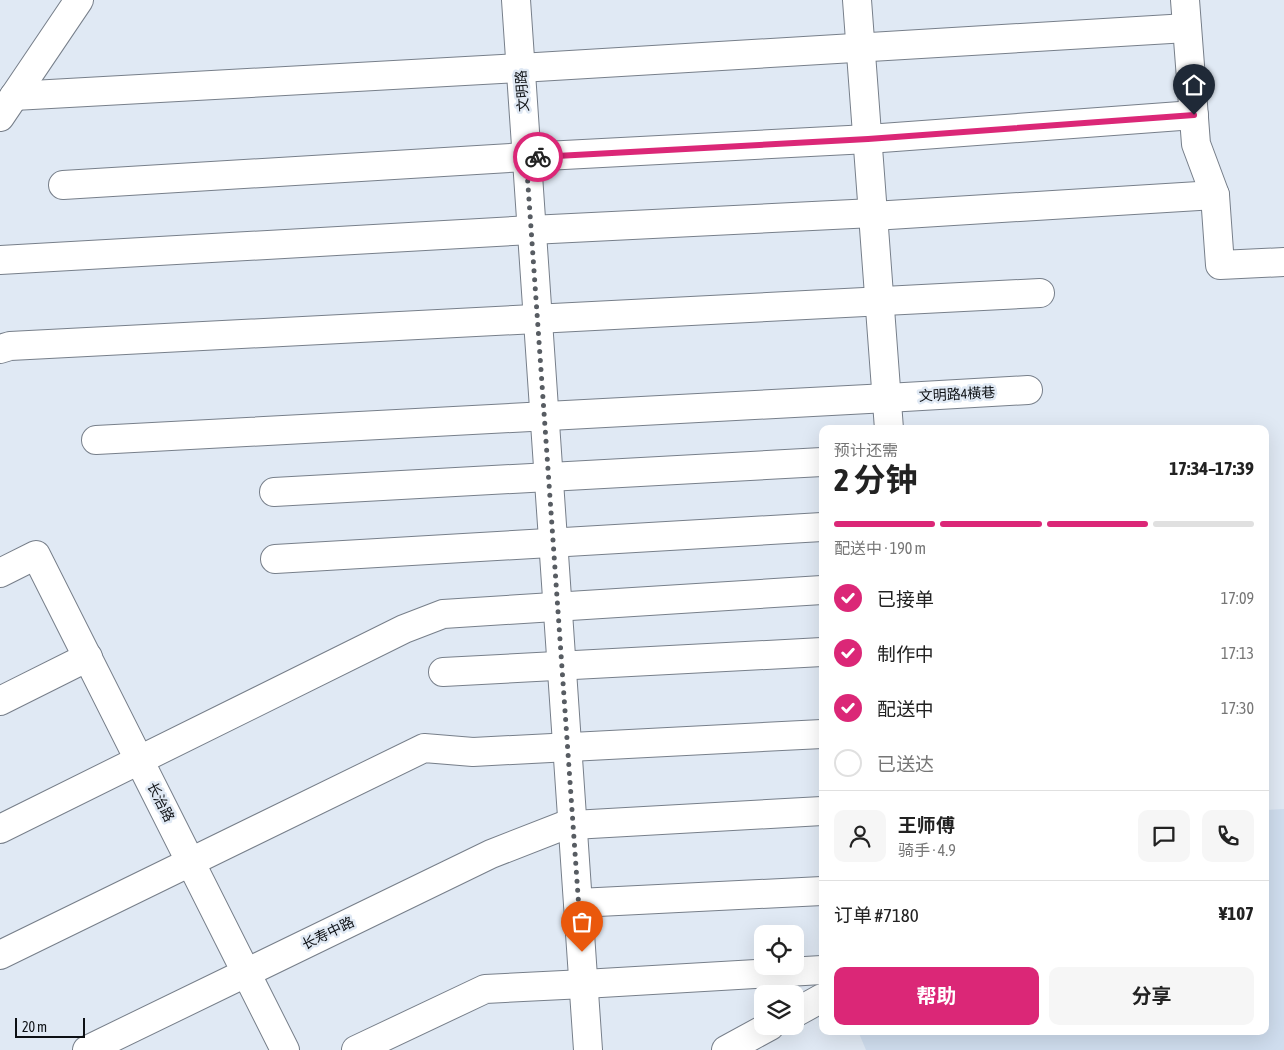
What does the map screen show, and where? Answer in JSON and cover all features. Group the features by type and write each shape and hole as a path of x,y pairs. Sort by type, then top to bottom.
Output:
{"street":[{"path":"7,106 79,0"},
{"name":"文明路","path":"516,0 588,1050"},
{"path":"857,0 889,425"},
{"path":"1185,0 1196,144 1215,195 1220,266 1284,262"},
{"path":"7,106 520,68 1187,28"},
{"path":"63,185 526,157 868,139 1194,115"},
{"path":"0,260 531,230 1215,195"},
{"path":"0,349 10,346 1040,293"},
{"name":"文明路4橫巷","path":"96,440 1028,390"},
{"path":"274,492 819,462"},
{"path":"275,559 819,527"},
{"name":"长治路","path":"0,573 36,555 285,1050"},
{"path":"0,829 404,629 443,614 819,590"},
{"path":"443,672 819,652"},
{"path":"0,701 88,657"},
{"path":"0,956 424,748 473,752 819,734"},
{"name":"长寿中路","path":"87,1050 491,854 573,824 819,811"},
{"path":"578,903 819,891"},
{"path":"356,1050 485,989 819,970"},
{"path":"804,1008 819,1000"},
{"path":"726,1050 754,1035"}],"shaded area":[{"path":"1284,809 1284,1050 866,1050 860,1035 1269,1035 1269,810"}],"way so far":[{"path":"538,157 526,157 582,952"}],"route":[{"path":"538,157 868,139 1194,115"}]}
